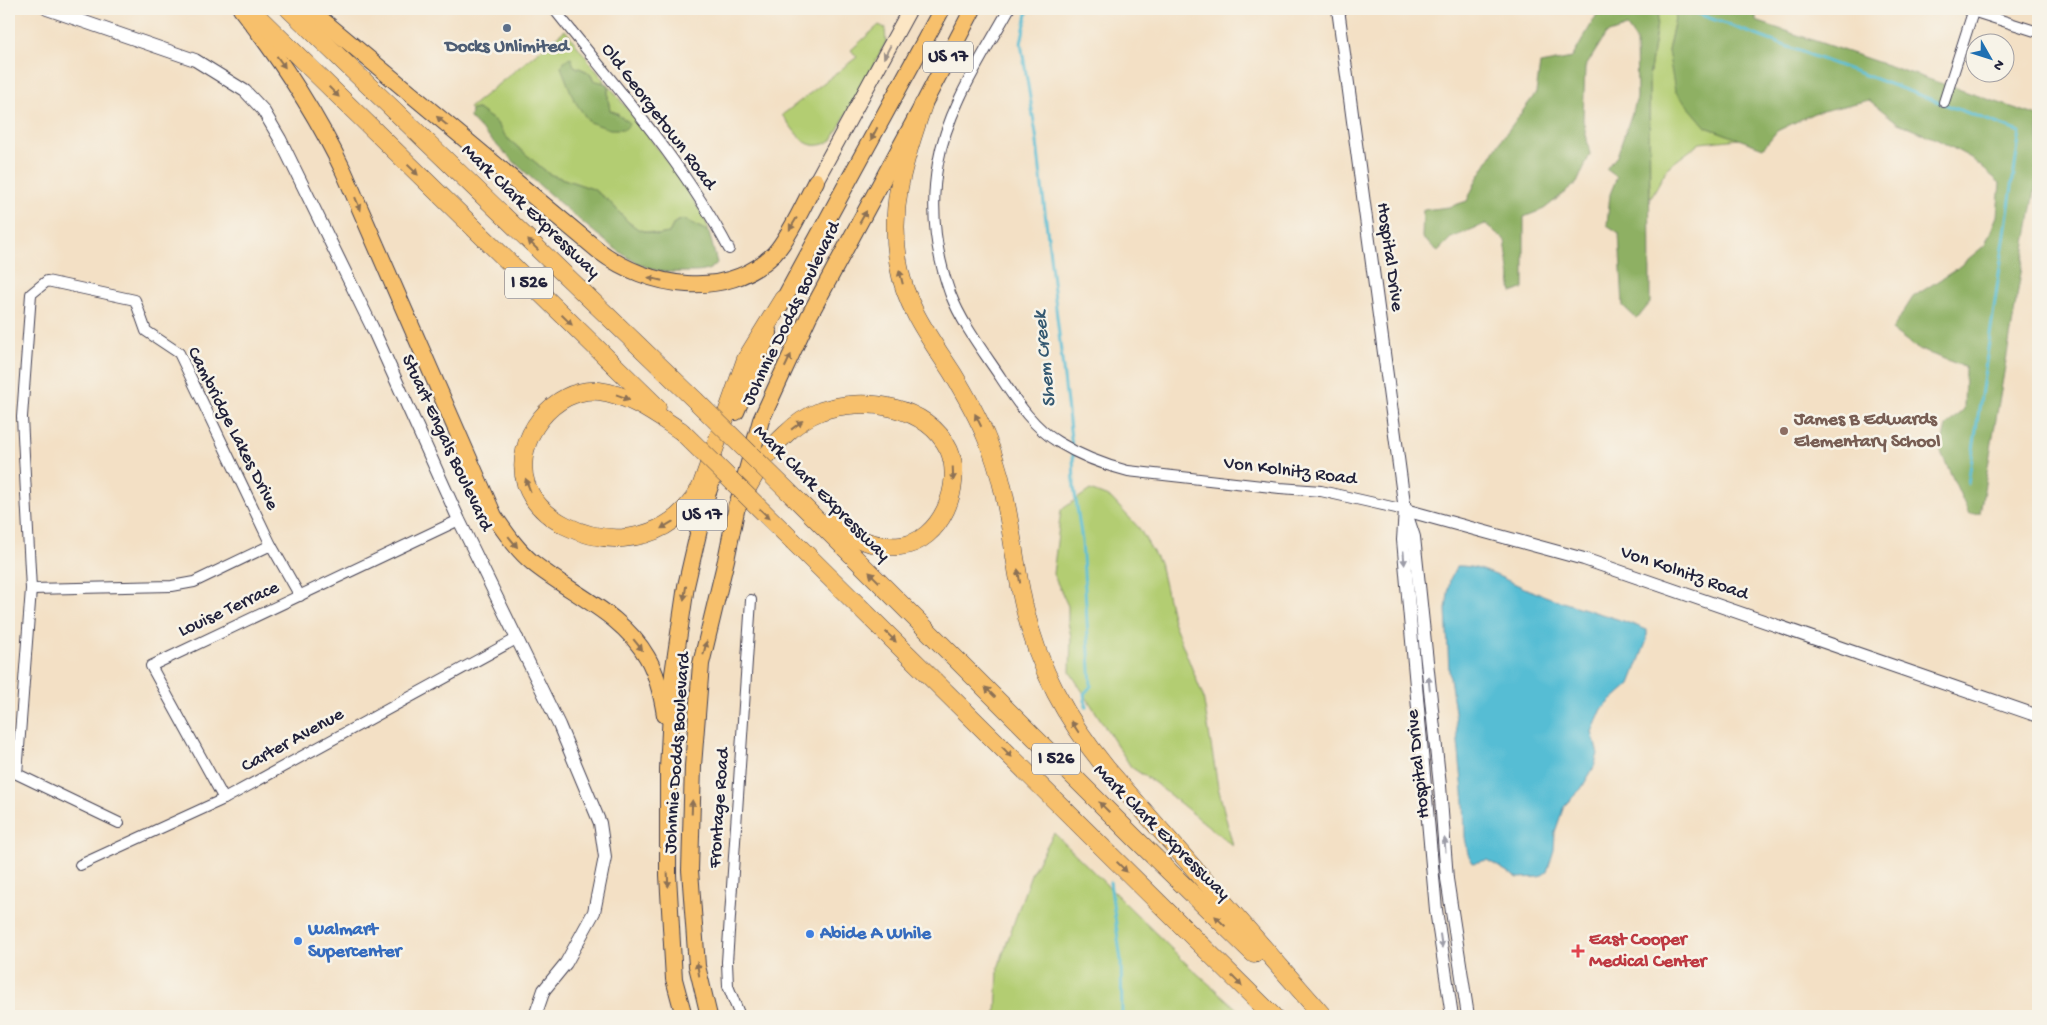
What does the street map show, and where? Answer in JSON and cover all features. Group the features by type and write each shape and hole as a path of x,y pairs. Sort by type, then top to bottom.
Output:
{"highway":[{"path":"241,9 287,70 325,133 344,172 494,516 519,549 532,562 598,607 616,622 647,656 653,668 663,703 670,743"},
{"name":"I 526","path":"250,9 794,542 1273,1016"},
{"name":"Mark Clark Expressway","path":"289,9 695,400 1136,839 1317,1016"},
{"path":"309,9 599,251 614,262 645,276 683,284 705,284 745,276 774,253 793,225 816,181"},
{"path":"896,91 930,9"},
{"name":"Johnnie Dodds Boulevard","path":"684,1016 674,979 668,875 670,743 673,674 686,586 706,495 738,404 783,299 942,9"},
{"name":"Johnnie Dodds Boulevard","path":"709,1016 697,966 690,870 693,766 701,664 737,506 761,420 809,316 973,9"},
{"path":"923,105 902,169 896,206 895,233 899,267 910,303 923,328 958,382 975,414 992,453 1008,508 1024,607 1045,670 1057,698 1084,741 1107,769 1324,1016"},
{"path":"680,430 646,408 623,397 597,391 574,394 552,406 535,428 527,445 524,460 526,484 536,501 546,511 568,527 588,534 605,537 635,537 655,531 673,522 690,505 701,487 746,359 783,299"},
{"path":"737,506 762,462 775,445 804,420 822,411 842,406 864,404 903,410 916,416 929,426 941,438 949,451 954,477 949,501 927,534 901,546 871,544 858,539 836,528 797,500"}],"main road":[{"path":"816,181 910,9"}],"street":[{"name":"Stuart Engals Boulevard","path":"47,9 195,60 246,92 263,110 280,139 372,327 459,520 559,725 600,823 605,857 594,912 566,962 544,990 535,1016"},
{"name":"Old Georgetown Road","path":"554,9 658,142 697,196 729,249"},
{"name":"Von Kolnitz Road","path":"1009,9 946,127 933,195 934,227 940,258 951,294 968,329 1024,412 1058,442 1105,466 1137,472 1321,491 1404,510 1584,559 2038,716"},
{"name":"Hospital Drive","path":"1338,9 1404,510 1403,540 1436,901 1452,1016"},
{"path":"1944,102 1971,10 2038,32"},
{"name":"Cambridge Lakes Drive","path":"119,823 17,774 31,589 22,416 31,294 48,281 135,300 146,331 179,353 271,545 300,596"},
{"name":"Hospital Drive","path":"1404,510 1414,537 1440,786 1447,879 1468,1016"},
{"name":"Louise Terrace","path":"224,799 151,666 459,520"},
{"path":"31,589 172,586 194,582 271,545"},
{"name":"Frontage Road","path":"740,1016 728,986 727,962 751,600"},
{"name":"Carter Avenue","path":"80,865 224,799 518,638"}],"green space":[{"path":"1600,9 1659,9 1649,78 1650,303 1637,319 1623,306 1619,233 1607,225 1610,194 1617,177 1606,169 1617,156 1637,98 1636,40 1627,27 1606,34 1585,68 1583,120 1590,154 1577,183 1544,209 1524,217 1524,288 1512,293 1505,240 1485,224 1451,238 1438,251 1422,238 1423,210 1449,207 1467,201 1477,179 1501,140 1536,93 1540,64 1572,58"},
{"path":"1659,9 1677,9 1668,51 1706,127 1739,139 1700,143 1668,167 1650,199 1649,78"},
{"path":"1677,9 1756,9 1756,21 2038,116 2038,173 1980,513 1969,514 1940,450 1946,426 1964,409 1965,367 1918,349 1892,330 1913,297 1955,270 1985,245 1997,216 2000,183 1971,158 1938,140 1898,123 1869,100 1814,113 1777,131 1763,148 1706,127 1675,91 1668,51"},
{"path":"879,25 885,28 886,42 832,140 823,144 809,144 798,135 782,115 857,57 851,50"},
{"path":"565,30 604,82 598,83 593,80 588,72 574,66 574,100 619,114 610,110 608,84 680,181 701,213 709,232 683,219 674,223 669,233 658,235 638,229 627,221 610,202 593,189 549,174 506,137 496,122 478,109 471,110 469,108"},
{"path":"571,58 574,66 588,72 593,80 608,84 610,110 629,122 625,129 610,129 589,122 574,100 561,67 565,60"},
{"path":"478,109 496,122 506,137 549,174 593,189 610,202 627,221 638,229 657,235 669,233 674,223 683,219 709,232 717,263 708,270 701,272 668,272 646,267 628,258 572,214 498,147 470,118 471,110"},
{"path":"1090,490 1111,498 1139,528 1160,564 1173,621 1203,696 1218,787 1233,846 1155,783 1131,767 1070,672 1071,637 1068,622 1068,606 1053,574 1061,510"},
{"path":"1054,833 1191,968 1245,1016 996,1016 998,968 1031,874"}],"water":[{"path":"1457,566 1487,572 1551,598 1647,630 1647,640 1630,684 1602,709 1592,732 1598,754 1594,767 1581,789 1564,806 1555,832 1554,850 1547,872 1539,877 1518,878 1487,860 1473,863 1468,854 1455,712 1449,671 1446,609 1450,579"}],"waterway":[{"name":"Shem Creek","path":"1028,9 1021,43 1036,134 1072,447"},
{"path":"1685,9 2020,132 1968,484"},
{"name":"Shem Creek","path":"1073,453 1074,487 1082,541 1091,686 1084,694 1086,706"},
{"name":"Shem Creek","path":"1110,882 1121,960 1122,1016"}],"place":[{"name":"Docks Unlimited","path":"507,28"},
{"name":"James B Edwards Elementary School","path":"1784,431"},
{"name":"Abide A While","path":"810,934"},
{"name":"Walmart Supercenter","path":"298,941"},
{"name":"East Cooper Medical Center","path":"1578,951"}]}
